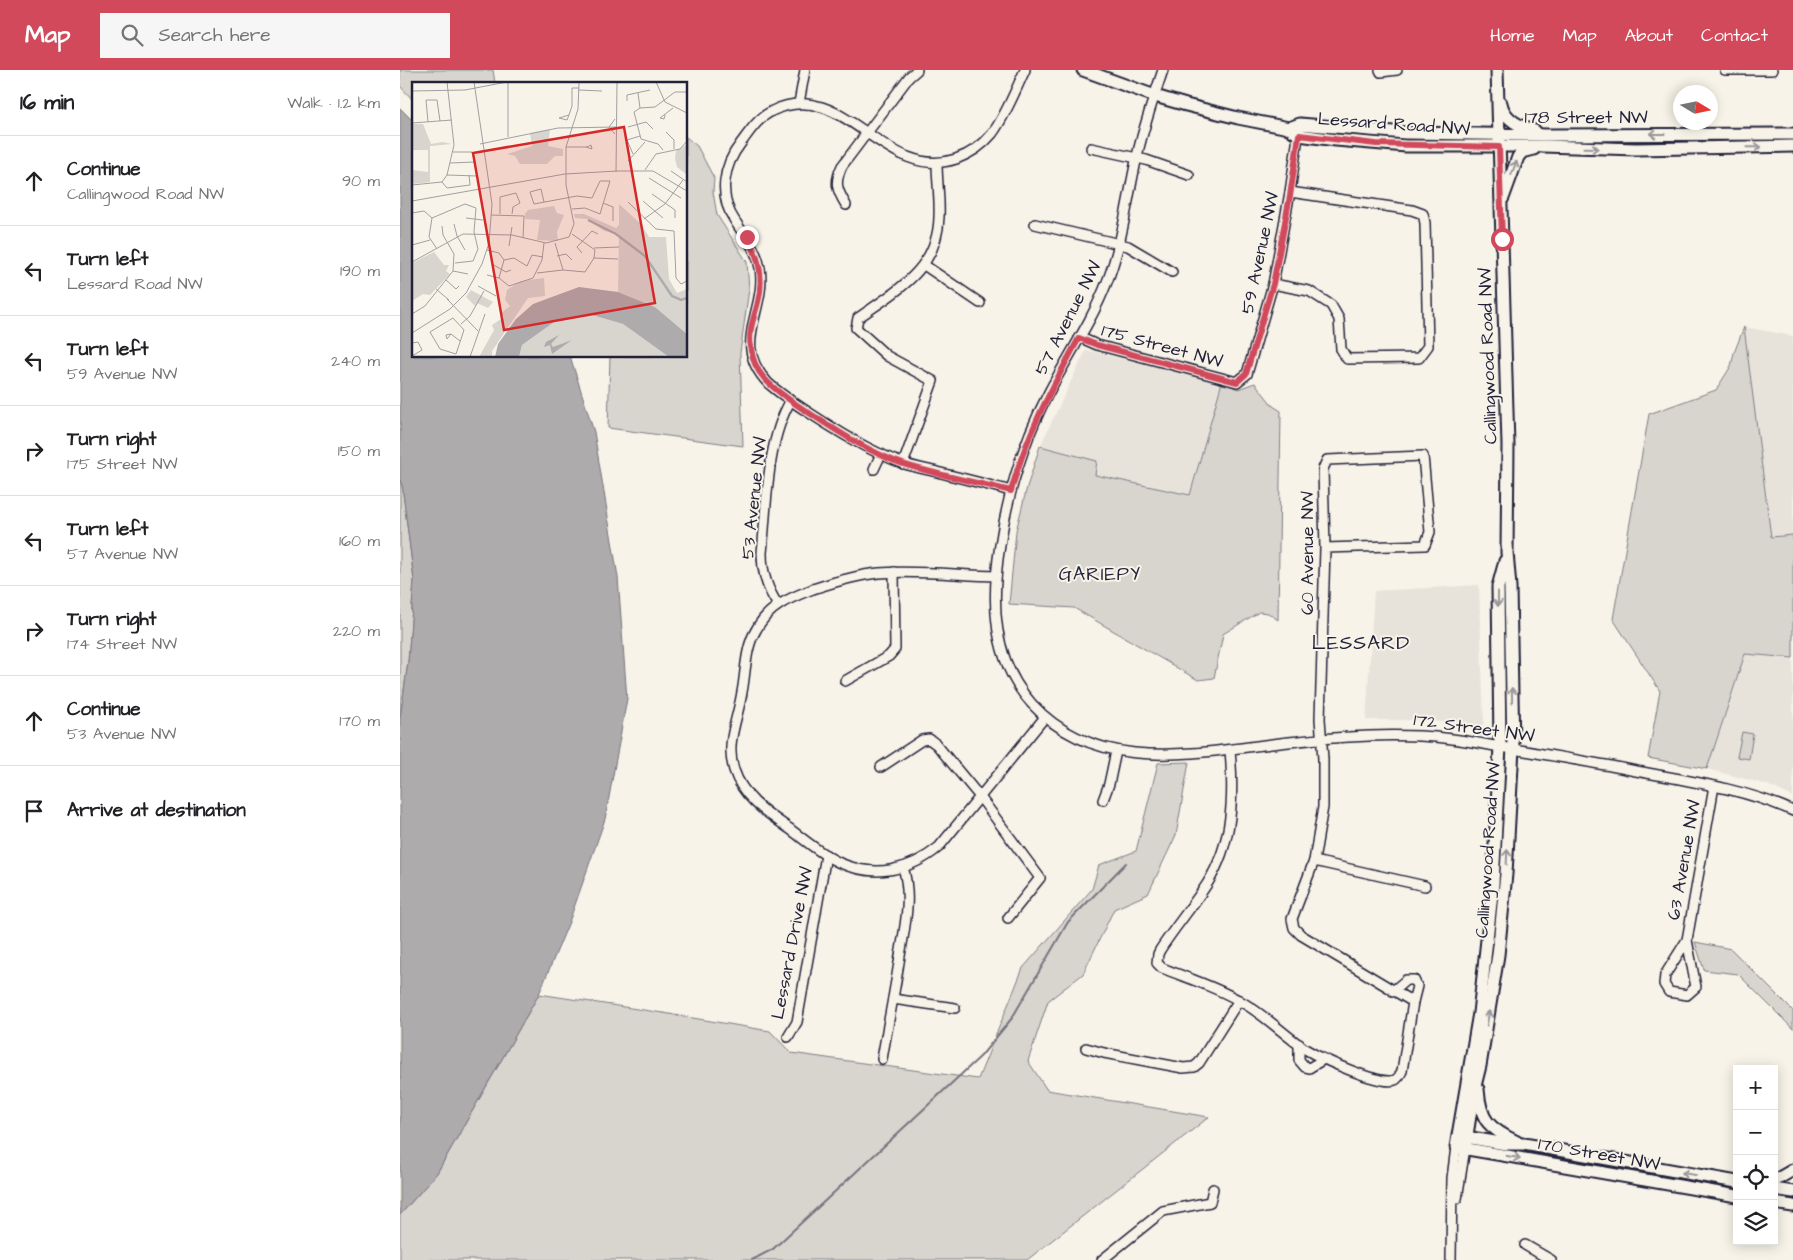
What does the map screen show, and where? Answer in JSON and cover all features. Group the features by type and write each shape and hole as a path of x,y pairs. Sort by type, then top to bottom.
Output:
{"main road":[{"name":"Lessard Road NW","path":"1083,70 1155,96 1215,113 1289,128 1499,134"},
{"name":"Callingwood Road NW","path":"1461,1142 1480,1066 1498,955 1506,874 1513,748 1510,587 1507,552 1508,445 1497,70"},
{"path":"1498,85 1502,109 1511,120 1526,129 1548,135"},
{"name":"Lessard Road NW","path":"1300,129 1376,144 1499,147"},
{"name":"178 Street NW","path":"1499,134 1793,134"},
{"path":"1501,205 1518,157 1522,152 1543,146"},
{"name":"178 Street NW","path":"1499,147 1543,146 1645,149 1793,146"},
{"name":"Callingwood Road NW","path":"1461,1142 1479,1012 1493,884 1500,746 1498,587 1507,552"},
{"path":"1480,1066 1478,1090 1481,1108 1486,1121 1499,1134 1524,1144"},
{"name":"170 Street NW","path":"1461,1142 1524,1144 1733,1181"},
{"name":"170 Street NW","path":"1461,1142 1733,1195"},
{"path":"1778,1179 1793,1170"},
{"path":"1778,1190 1793,1192"},
{"path":"1778,1203 1793,1206"}],"street":[{"path":"799,103 805,70"},
{"path":"846,205 838,191 839,172 866,133 909,77 917,70"},
{"path":"1011,491 903,464 881,454 827,425 774,388 763,377 752,354 750,331 759,296 760,268 751,244 730,214 725,200 724,186 729,160 758,121 774,110 799,103 833,111 905,156 924,162 937,163 960,157 974,150 986,140 1000,122 1025,70"},
{"name":"57 Avenue NW","path":"999,639 995,598 996,576 1001,538 1011,491 1038,414 1106,286 1119,243 1136,158 1163,70"},
{"path":"1380,70 1381,72 1397,70"},
{"path":"1725,70 1772,70"},
{"name":"59 Avenue NW","path":"1237,382 1246,374 1273,284 1300,129"},
{"path":"1091,148 1136,158 1189,175"},
{"path":"903,464 933,381 887,356 856,328 858,318 906,284 924,265 934,246 939,218 937,163"},
{"path":"1273,284 1309,291 1331,305 1339,319 1341,349 1347,359 1419,358 1428,346 1425,223 1422,214 1412,210 1290,192"},
{"name":"57 Avenue NW","path":"1035,224 1119,243 1135,249 1172,272"},
{"path":"924,265 980,303"},
{"name":"175 Street NW","path":"1079,338 1106,348 1237,382"},
{"name":"53 Avenue NW","path":"778,605 767,585 762,570 762,553 772,455 778,428 791,400"},
{"path":"874,469 881,454"},
{"name":"60 Avenue NW","path":"1325,548 1425,544 1430,532 1423,456 1327,460 1323,469 1325,548 1320,710 1323,807 1314,861 1292,919 1294,928 1301,935 1413,1002"},
{"path":"844,681 890,656 896,649 894,572"},
{"name":"Lessard Drive NW","path":"996,576 894,572 865,575 848,578 792,597 778,605 760,623 750,644 741,698 732,733 730,748 732,763 740,783 758,807 826,855 840,863 864,871 903,868 925,858 939,847 1045,717"},
{"name":"172 Street NW","path":"999,639 1015,681 1027,698 1045,717 1070,734 1116,751 1171,755 1230,750 1321,738 1377,735 1426,736 1513,748 1714,786 1774,802 1793,811"},
{"path":"881,768 922,740 929,739 936,744 980,797 1040,878 1008,918"},
{"path":"1230,750 1232,799 1229,826 1222,850 1208,882 1162,946 1157,959 1158,963 1162,968 1199,981 1239,1000 1299,1044 1324,1059 1365,1075 1386,1080 1395,1080 1402,1071 1413,1002 1418,986 1414,980 1406,980 1394,991"},
{"path":"1104,800 1116,751"},
{"name":"63 Avenue NW","path":"1687,940 1665,975 1664,984 1669,992 1687,995 1696,987 1687,940 1714,786"},
{"name":"Lessard Drive NW","path":"788,1037 797,1022 826,855"},
{"path":"1314,861 1425,886"},
{"path":"882,1059 908,902 908,888 903,868"},
{"path":"893,1000 955,1008"},
{"path":"1086,1048 1183,1068 1194,1067 1199,1063 1239,1000"},
{"path":"1299,1044 1299,1060 1305,1067 1309,1068 1324,1059"},
{"path":"1451,1260 1452,1178 1461,1142"},
{"path":"1102,1260 1163,1211 1210,1202 1213,1189"},
{"path":"1525,1245 1551,1260"}],"shaded area":[{"path":"400,70 493,70 495,82 412,82 412,99 400,86"},
{"path":"400,108 412,120 412,358 571,358 594,432 618,577 627,699 605,819 569,922 539,994 437,1173 400,1215 400,718 408,662 414,580 400,480"},
{"path":"688,139 697,146 714,178 713,192 717,215 747,262 749,289 740,353 743,446 608,428 610,358 688,358"},
{"path":"1744,327 1793,336 1793,535 1771,537"},
{"path":"1744,327 1771,537 1793,535 1793,658 1745,654 1707,769 1648,758 1660,691 1613,619 1649,414 1716,390 1731,366"},
{"path":"1086,350 1222,382 1190,495 1095,475 1097,462 1040,446"},
{"path":"1222,382 1238,389 1255,383 1273,406 1281,411 1278,620 1268,613 1259,612 1223,634 1214,678 1198,680 1074,608 1009,604 1016,531 1040,446 1097,461 1095,475 1190,495"},
{"path":"400,480 414,580 408,662 400,718"},
{"path":"1479,585 1484,723 1481,726 1424,720 1366,720 1374,591"},
{"path":"1745,654 1793,658 1793,797 1768,785 1707,769"},
{"path":"1742,732 1753,734 1749,759 1737,757"},
{"path":"1189,762 1176,835 1148,894 1114,909 1083,974 1048,1001 1028,1061 1047,1090 1209,1117 1027,1260 400,1260 400,1215 437,1173 539,994 770,1031 791,1053 978,1079 1023,968 1092,889 1099,865 1136,851 1158,763"},
{"path":"1695,942 1731,949 1793,1011 1793,1029 1738,974 1704,970"}],"waterway":[{"path":"752,1260 773,1249 981,1056 1012,1018 1068,922 1126,863"}],"district":[{"name":"GARIEPY","path":"1100,574"},
{"name":"LESSARD","path":"1361,643"}],"route":[{"path":"747,237 758,258 761,276 759,296 750,331 750,345 759,371 774,388 827,425 903,464 1011,491 1029,435 1038,414 1079,338 1097,345 1237,382 1246,374 1273,284 1290,196 1299,135 1406,146 1499,147 1502,239"}]}
